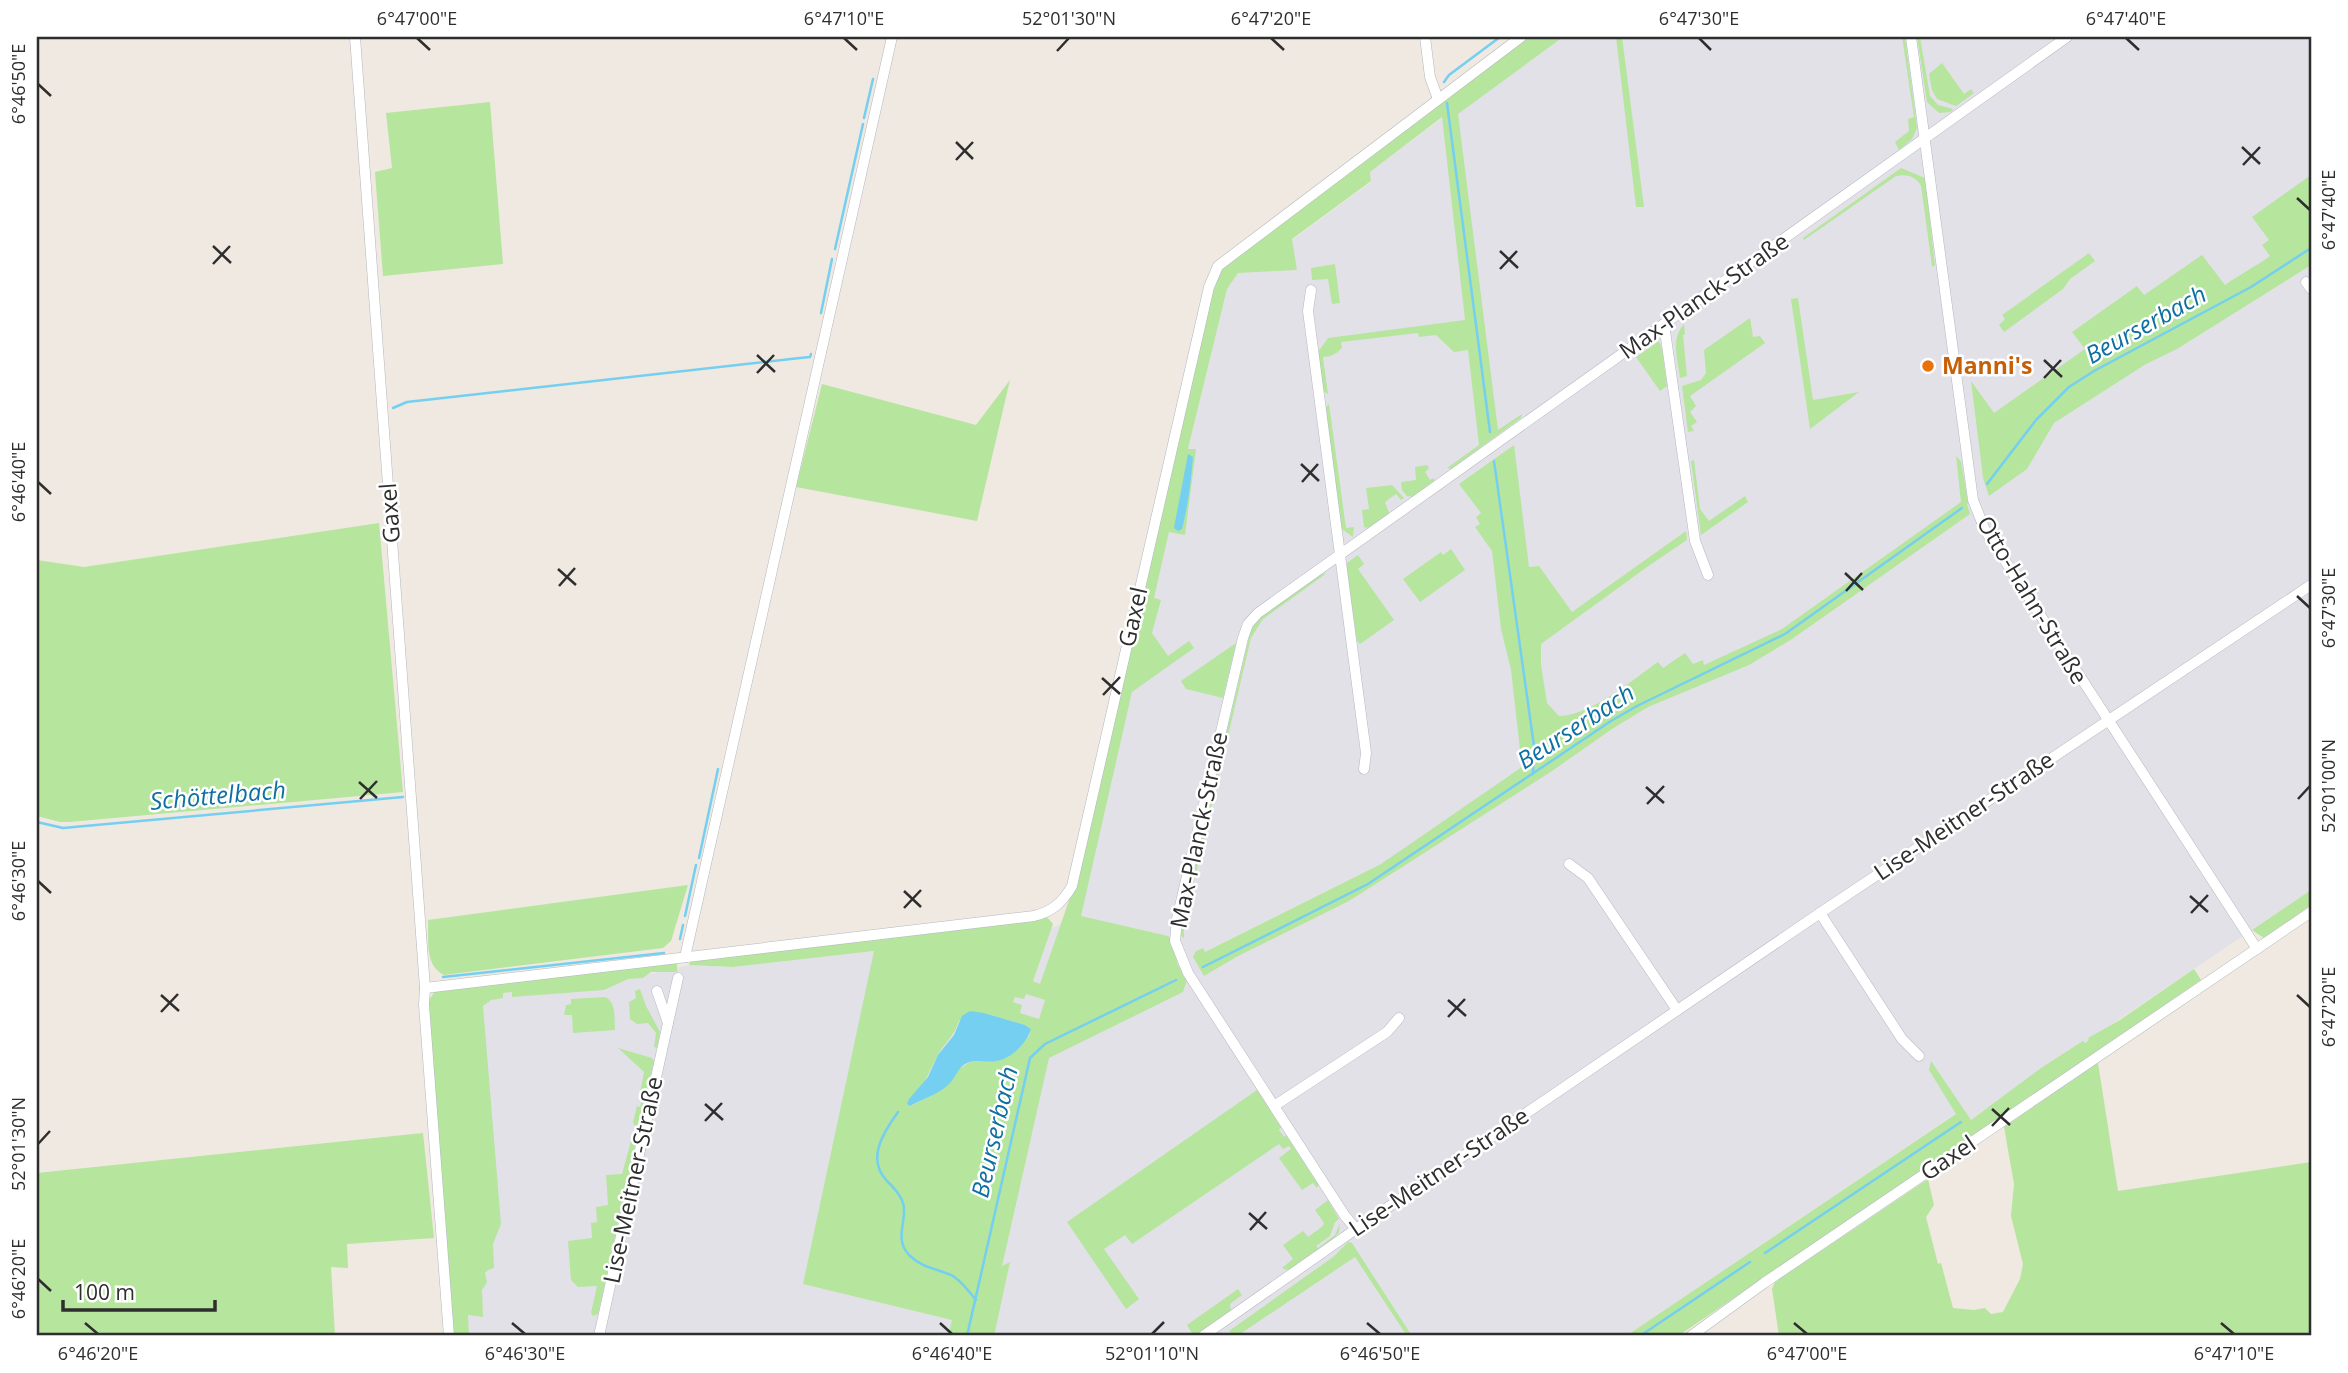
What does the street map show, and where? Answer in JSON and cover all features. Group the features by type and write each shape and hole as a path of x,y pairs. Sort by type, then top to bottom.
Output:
{"street":[{"name":"Gaxel","path":"355,37 449,1336"},
{"path":"685,957 892,37"},
{"path":"1425,37 1430,77 1437,99"},
{"name":"Gaxel","path":"425,988 1034,916 1057,907 1072,886 1213,277 1218,266 1521,37"},
{"name":"Otto-Hahn-Straße","path":"1911,37 1973,500 1985,530 2257,949"},
{"name":"Max-Planck-Straße","path":"1356,1229 1188,973 1178,950 1175,932 1245,629 1258,613 2067,37"},
{"path":"1311,290 1308,311 1366,753 1364,769"},
{"path":"1664,324 1695,541 1708,575"},
{"name":"Lise-Meitner-Straße","path":"1203,1336 1677,1010 2311,585"},
{"path":"1569,864 1588,878 1677,1010"},
{"name":"Gaxel","path":"1691,1336 1764,1283 2311,912"},
{"path":"1820,914 1902,1039 1919,1056"},
{"name":"Lise-Meitner-Straße","path":"599,1336 678,978"},
{"path":"657,991 668,1023"},
{"path":"1274,1106 1387,1032 1399,1018"}],"shaded area":[{"path":"1550,37 2311,37 2311,890 1970,1120 1963,1109 1626,1336 469,1336 445,1006 451,999 633,978 689,965 733,967 1043,932 1080,916 1227,289 1238,273 1292,240 1371,182 1370,172"}],"green space":[{"path":"1526,37 1563,37 1458,114 1498,430 1522,414 1521,418 1451,469 1447,468 1479,445 1468,350 1454,352 1436,335 1419,337 1418,333 1341,342 1342,348 1338,352 1323,357 1328,394 1323,391 1318,352 1328,338 1465,320 1442,117 1370,172 1371,181 1292,239 1297,270 1238,273 1227,289 1188,449 1196,449 1185,535 1169,532 1154,598 1161,600 1152,633 1168,656 1189,641 1194,648 1132,692 1081,916 1168,936 1178,965 1187,980 1183,992 1049,1058 1002,1266 1010,1262 994,1336 948,1336 952,1320 803,1284 874,951 733,967 689,965 691,960 1046,916 1053,924 1033,981 1040,984 1073,889 1216,276 1226,264","holes":["1026,994 1045,1000 1039,1019 1020,1013 1022,1005 1013,1002 1015,997 1024,999","984,1013 1025,1025 1031,1029 1029,1036 1006,1058 970,1062 931,1096 910,1106 909,1099 922,1084 959,1021"]},
{"path":"1616,37 1622,37 1644,207 1636,207"},
{"path":"1902,37 1905,37 1917,128 1912,139 1899,150 1895,142 1909,131 1908,119 1914,117"},
{"path":"1917,37 1920,37 1930,96 1938,105 1953,109 1951,112 1939,113 1927,102"},
{"path":"1942,63 1964,94 1971,89 1974,93 1956,106 1937,99 1932,90 1929,74"},
{"path":"490,102 503,264 383,276 375,172 392,168 386,113"},
{"path":"1901,168 1925,178 1935,266 1932,266 1921,186 1914,178 1907,176 1896,176 1804,240 1803,238"},
{"path":"2311,175 2311,265 2054,423 2027,469 1989,496 1983,478 1971,381 1994,413 2085,349 2072,332 2137,286 2144,295 2202,255 2225,285 2270,256 2262,245 2269,240 2252,217"},
{"path":"2089,253 2095,261 2070,279 2063,289 2004,332 1999,325 2005,319 2002,315"},
{"path":"1335,264 1340,303 1332,304 1328,279 1312,280 1311,268"},
{"path":"1798,298 1813,400 1859,392 1810,429 1791,299"},
{"path":"1750,318 1753,337 1760,336 1765,343 1690,396 1696,406 1690,412 1697,422 1691,426 1694,431 1688,432 1682,386 1701,380 1706,373 1704,350"},
{"path":"1684,324 1687,376 1680,378 1676,343"},
{"path":"1659,341 1667,386 1660,391 1636,357"},
{"path":"1010,380 977,521 796,487 822,384 976,425"},
{"path":"1329,404 1346,528 1354,527 1353,537 1342,529 1325,408"},
{"path":"1514,445 1529,567 1539,566 1572,612 1686,531 1687,540 1541,644 1541,665 1547,703 1559,716 1585,710 1598,703 1658,662 1663,668 1685,653 1693,664 1703,660 1704,665 1782,629 1961,502 1956,456 1961,461 1970,514 1792,639 1749,665 1648,707 1349,901 1238,956 1204,976 1193,957 1196,951 1203,948 1205,952 1381,864 1522,767 1511,670 1501,629 1492,551 1475,527 1480,524 1476,517 1481,513 1459,484"},
{"path":"1694,460 1700,509 1709,521 1745,496 1748,502 1701,535 1691,461"},
{"path":"1427,465 1429,468 1425,472 1430,480 1434,478 1434,481 1412,497 1407,496 1402,490 1401,482 1416,480 1415,467"},
{"path":"1392,485 1404,498 1401,500 1396,494 1385,502 1389,513 1368,528 1364,527 1362,510 1369,509 1366,488"},
{"path":"379,523 403,792 69,822 37,816 37,560 84,567"},
{"path":"1451,549 1465,570 1420,602 1403,579 1441,552 1443,555"},
{"path":"1358,555 1364,564 1358,569 1394,620 1360,644 1357,641 1347,571 1347,563"},
{"path":"1327,573 1263,619 1251,638 1184,924 1184,938 1181,936 1182,923 1251,629 1264,614 1320,575"},
{"path":"1236,643 1223,698 1186,689 1181,681"},
{"path":"688,885 671,941 663,948 444,975 433,965 430,958 428,920"},
{"path":"2311,890 2311,905 2264,938 2252,930"},
{"path":"673,962 677,964 677,972 651,972 643,978 628,979 604,990 512,997 512,992 503,993 503,998 491,1000 483,1006 501,1224 493,1244 494,1268 485,1273 487,1282 482,1290 483,1317 468,1315 469,1336 451,1336 427,1003 435,991"},
{"path":"2194,969 2201,980 1678,1336 1626,1336 1956,1114 1929,1070 1931,1061 1971,1120 2041,1068 2083,1041 2085,1043 2088,1038 2120,1020"},
{"path":"640,989 660,1032 657,1048 654,1047 656,1033 648,1023 637,1024 630,1019 629,1002 636,998 635,991"},
{"path":"605,997 613,1007 615,1030 573,1033 572,1015 564,1015 566,1005 571,1004 571,999"},
{"path":"618,1048 652,1058 654,1061 638,1126 633,1122 637,1106 640,1107 642,1100 639,1098 644,1072"},
{"path":"2098,1063 2118,1191 2311,1162 2311,1335 1779,1336 1772,1289 1775,1282 1928,1179 1934,1205 1926,1217 1953,1308 1985,1308 1991,1314 2003,1312 2020,1279 2023,1264 2011,1216 2014,1184 2004,1127"},
{"path":"1257,1090 1281,1127 1279,1130 1284,1137 1286,1135 1319,1185 1317,1188 1313,1183 1302,1190 1279,1158 1291,1149 1289,1146 1283,1149 1279,1144 1132,1244 1125,1235 1104,1249 1139,1299 1126,1309 1067,1222"},
{"path":"423,1133 434,1238 347,1244 348,1268 331,1267 335,1336 37,1336 37,1173"},
{"path":"633,1134 637,1137 598,1314 593,1316 591,1313 597,1286 578,1287 571,1280 568,1241 592,1238 591,1223 597,1222 596,1207 608,1205 606,1175 622,1174"},
{"path":"1328,1200 1339,1219 1335,1222 1330,1236 1316,1246 1318,1248 1335,1235 1340,1223 1339,1232 1331,1242 1289,1270 1283,1269 1293,1259 1283,1245 1303,1231 1308,1237 1323,1226 1324,1223 1315,1210"},
{"path":"1348,1242 1352,1243 1412,1336 1407,1336 1355,1257 1237,1336 1233,1336 1229,1331 1333,1257"},
{"path":"1238,1289 1242,1295 1230,1304 1231,1311 1193,1335 1187,1325"}],"water":[{"path":"1188,454 1193,457 1190,484 1182,529 1178,531 1174,528"},
{"path":"970,1011 1025,1025 1031,1029 1013,1054 1002,1060 973,1061 965,1064 944,1088 910,1106 907,1104 909,1099 928,1077 938,1055 954,1035 962,1016"}],"waterway":[{"path":"1444,82 1449,75 1500,37"},
{"path":"864,118 873,79"},
{"path":"1447,103 1490,432"},
{"path":"835,249 863,124"},
{"name":"Beurserbach","path":"1987,484 2036,420 2069,387 2251,287 2311,248"},
{"path":"821,313 832,259"},
{"path":"393,408 407,402 810,357 811,354"},
{"path":"1494,461 1534,746 1533,774"},
{"name":"Beurserbach","path":"1203,967 1368,884 1637,706 1785,634 1962,508"},
{"path":"699,858 718,769"},
{"name":"Schöttelbach","path":"37,822 63,828 403,797"},
{"path":"685,916 696,865"},
{"path":"680,939 683,925"},
{"path":"443,977 664,953"},
{"name":"Beurserbach","path":"967,1336 1030,1058 1045,1044 1176,980"},
{"path":"898,1112 882,1137 877,1155 881,1173 898,1193 903,1204 902,1244 914,1260 953,1276 976,1300"},
{"path":"1765,1253 1961,1122"},
{"path":"1640,1336 1750,1262"}],"place":[{"name":"Manni's","path":"1928,366"}]}
